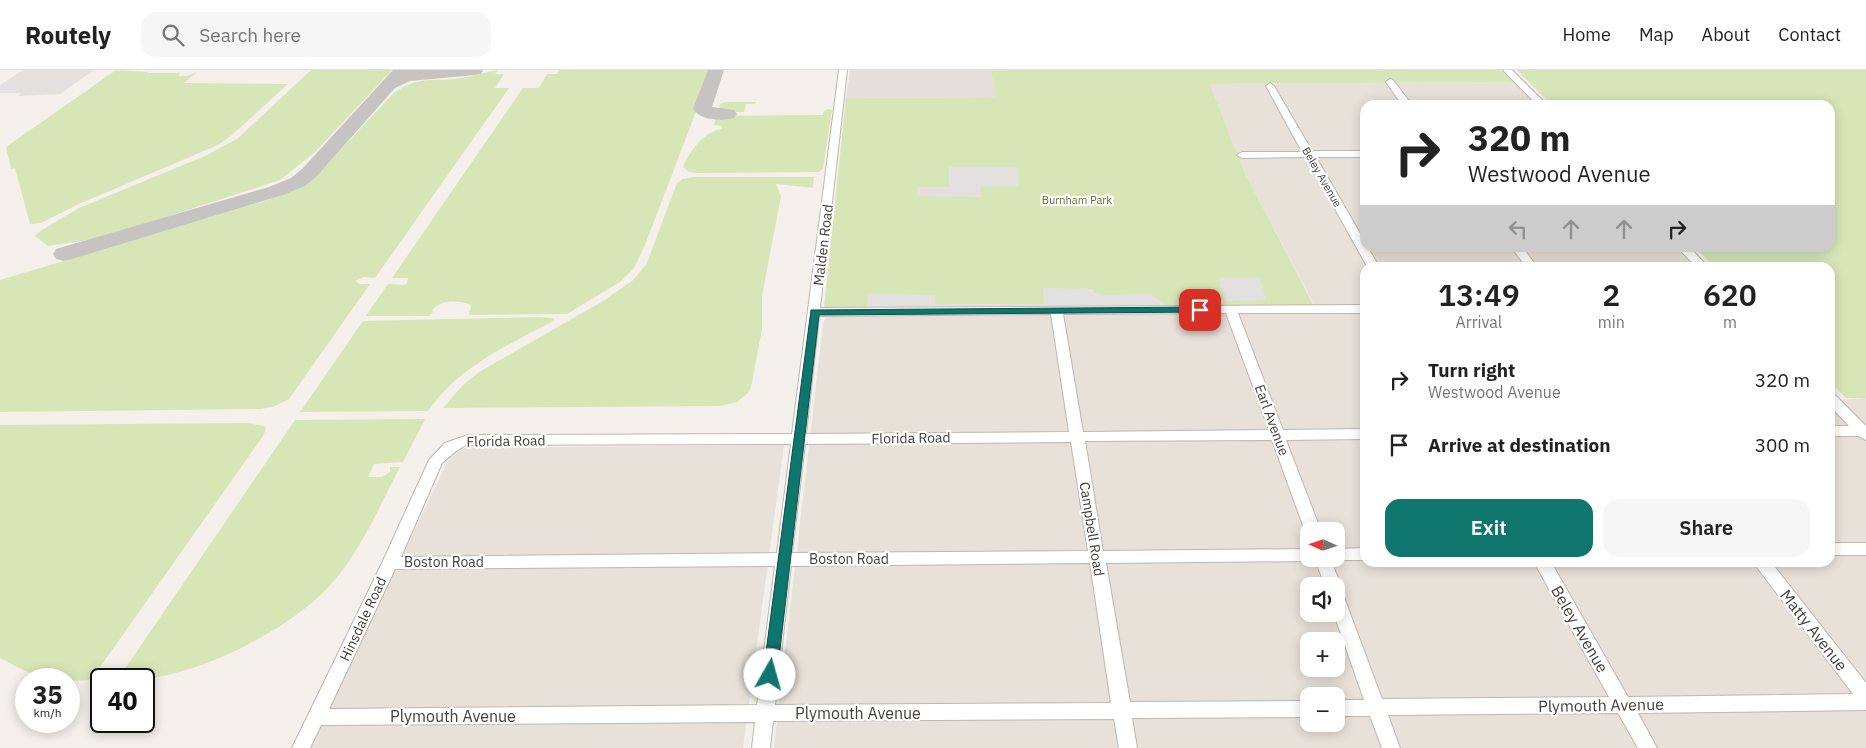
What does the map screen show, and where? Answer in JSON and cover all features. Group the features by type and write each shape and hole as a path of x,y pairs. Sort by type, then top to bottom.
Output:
{"street":[{"name":"Malden Road","path":"761,748 800,439 843,70"},
{"path":"1508,70 1537,100"},
{"path":"1390,82 1403,100"},
{"name":"Beley Avenue","path":"1270,86 1360,243"},
{"path":"1242,154 1360,154"},
{"path":"1520,252 1528,262"},
{"path":"1688,252 1698,262"},
{"name":"Campbell Road","path":"1056,310 1128,748"},
{"name":"Earl Avenue","path":"1232,310 1310,522"},
{"path":"814,312 1360,310"},
{"path":"1835,403 1864,433"},
{"path":"1835,431 1864,433"},
{"name":"Florida Road","path":"456,442 468,440 1360,434"},
{"name":"Hinsdale Road","path":"302,748 390,563 436,460 456,442"},
{"path":"1835,549 1866,549"},
{"path":"1345,555 1360,554"},
{"name":"Boston Road","path":"390,563 1300,555"},
{"name":"Beley Avenue","path":"1545,567 1648,748"},
{"name":"Matty Avenue","path":"1765,567 1866,697"},
{"path":"1345,622 1391,748"},
{"name":"Plymouth Avenue","path":"1345,708 1866,702"},
{"name":"Plymouth Avenue","path":"317,717 1300,708"}],"shaded area":[{"path":"23,70 94,70 60,94 18,96 21,93 0,93 0,85"},
{"path":"850,70 991,70 997,97 846,98"},
{"path":"1514,82 1531,100 1360,100 1360,252 1680,252 1689,262 1360,262 1360,567 1835,567 1835,400 1866,398 1866,748 774,748 823,324 826,317 1319,314 1245,173 1210,84"},
{"path":"949,167 1017,167 1019,186 980,186 981,197 917,196 918,187 949,187"},
{"path":"1218,278 1260,278 1266,300 1225,301"},
{"path":"1043,288 1093,289 1095,293 1103,295 1150,294 1171,308 867,309 868,294 935,295 935,304 1044,304"},
{"path":"784,445 743,748 310,748 454,448"}],"green space":[{"path":"116,70 147,73 180,73 178,76 187,76 197,72 184,83 288,84 232,135 218,145 79,204 41,223 30,224 15,168 11,169 6,147"},
{"path":"311,70 392,70 314,153 280,180 88,240 48,246 35,236 79,208 205,156 237,139"},
{"path":"498,70 495,74 504,74 495,88 509,88 375,278 364,277 356,281 359,284 370,284 289,399 273,407 260,409 0,412 0,280 268,200 297,189 313,179 394,93 403,87 420,81 462,78"},
{"path":"559,70 712,70 645,245 634,268 620,282 567,314 469,315 471,306 469,304 454,302 440,304 432,310 433,312 429,316 366,316 388,284 407,284 408,278 392,278 523,88 539,88 547,74 557,74"},
{"name":"Burnham Park","path":"991,70 1501,70 1514,82 1210,84 1245,173 1314,306 824,308 846,98 996,97"},
{"path":"1517,70 1866,70 1866,398 1846,398 1835,387 1835,262 1710,262 1699,252 1835,252 1835,100 1547,100"},
{"path":"725,102 756,102 755,104 746,104 744,112 720,112 718,110 720,104"},
{"path":"827,109 832,110 823,169 818,172 698,173 689,172 683,167 698,143 709,134 722,129 722,126 714,125 716,117 823,115"},
{"path":"693,177 814,177 813,188 776,184 781,196 762,296 762,329 749,392 737,402 720,406 443,408 462,386 479,372 603,301 632,281 646,265 677,183 683,179"},
{"path":"553,318 555,320 502,348 470,369 441,395 428,411 300,412 363,321"},
{"path":"425,419 403,462 374,464 368,477 382,477 390,472 390,467 400,467 353,555 334,581 317,598 273,631 247,645 194,668 155,677 155,668 126,668 295,420"},
{"path":"247,423 264,426 266,429 263,436 99,668 90,668 90,680 80,680 80,668 19,668 0,658 0,425"}],"taxiway":[{"path":"64,254 276,191 298,182 309,173 402,70"},
{"path":"418,70 434,74"},
{"path":"434,74 475,70"},
{"path":"716,70 702,109 709,113 728,114"},
{"path":"390,84 407,76 434,74"}],"route":[{"path":"770,675 796,473 814,312 1200,310"}]}
